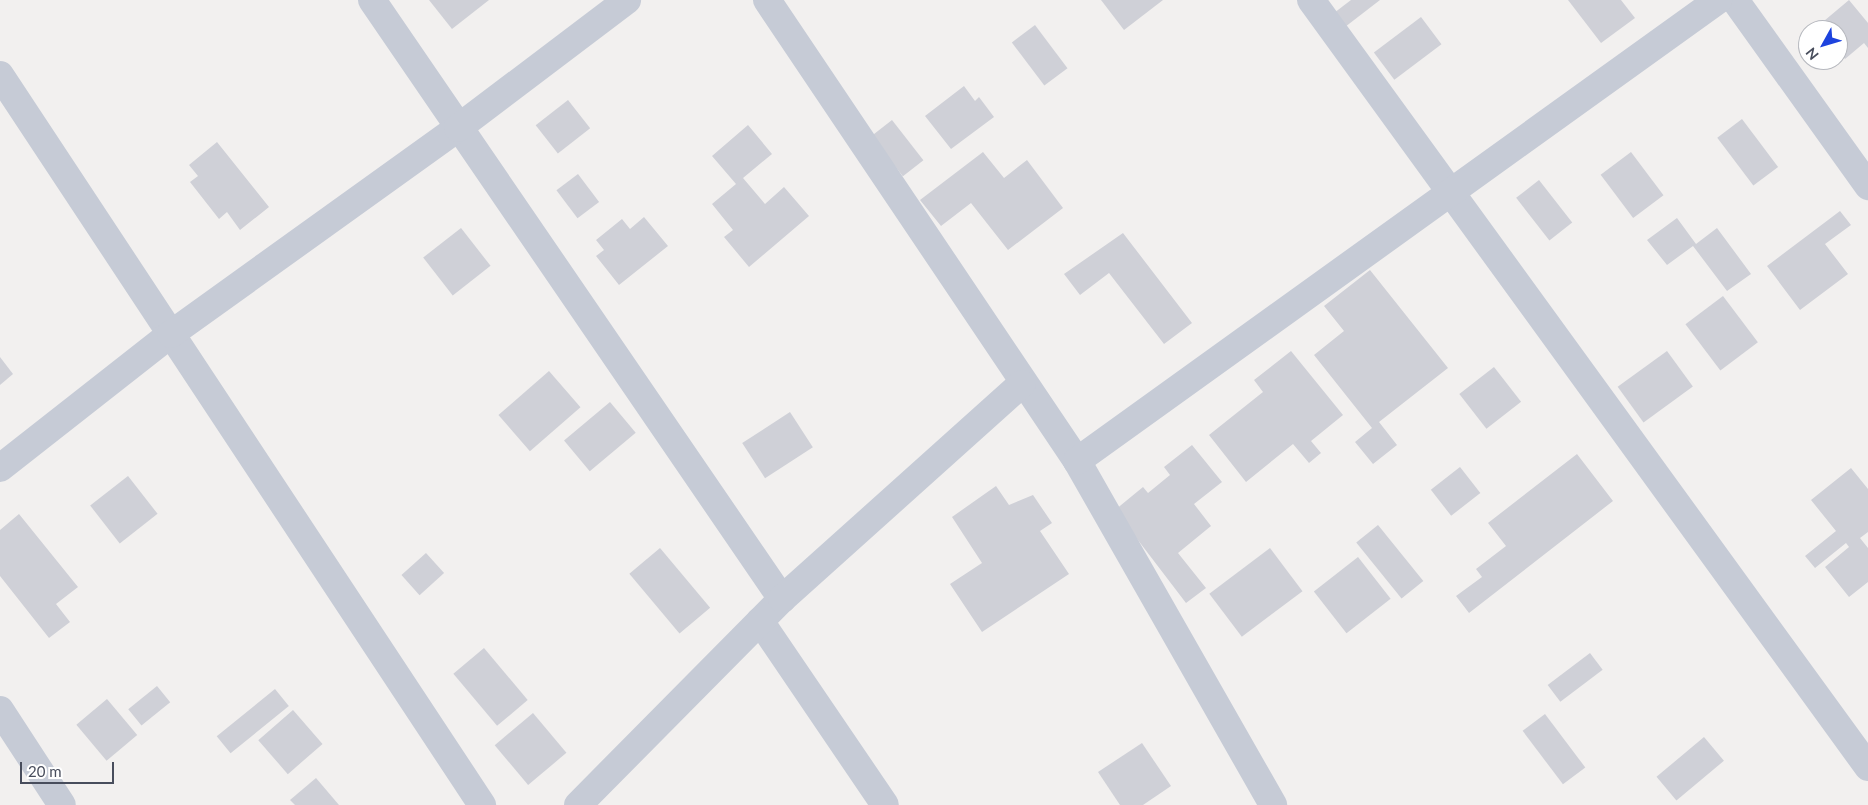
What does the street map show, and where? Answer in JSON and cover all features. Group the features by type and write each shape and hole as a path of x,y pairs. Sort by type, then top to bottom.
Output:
{"street":[{"path":"372,0 782,599"},
{"path":"0,468 171,334 458,128 627,0"},
{"path":"767,0 1022,384 1077,461 1272,805"},
{"path":"1311,0 1868,767"},
{"path":"1077,461 1718,0"},
{"path":"1735,0 1868,186"},
{"path":"0,74 482,805"},
{"path":"578,805 782,599 1022,384"},
{"path":"760,621 885,805"},
{"path":"0,710 62,805"}],"building":[{"path":"429,0 489,0 452,29"},
{"path":"1101,0 1163,0 1124,30"},
{"path":"1351,0 1380,0 1345,27 1334,13"},
{"path":"1568,0 1621,0 1635,18 1601,43"},
{"path":"1849,0 1868,23 1868,48 1864,43 1848,56 1848,20 1825,20"},
{"path":"1421,17 1441,44 1394,80 1374,53"},
{"path":"1035,25 1067,68 1044,86 1012,42"},
{"path":"964,86 975,101 979,97 994,117 951,149 925,116"},
{"path":"568,100 590,128 558,154 536,125"},
{"path":"1742,119 1778,167 1753,186 1717,138"},
{"path":"892,120 923,160 903,176 872,136"},
{"path":"748,125 772,154 743,178 765,204 784,187 809,216 749,267 724,237 733,230 712,204 736,184 712,156"},
{"path":"217,142 269,207 240,230 227,212 219,219 190,182 198,176 189,165"},
{"path":"983,152 1004,178 1027,160 1063,208 1008,250 971,203 941,226 920,200"},
{"path":"1631,152 1663,195 1633,218 1601,175"},
{"path":"578,174 599,202 578,218 556,190"},
{"path":"1539,180 1572,223 1549,240 1516,198"},
{"path":"1840,211 1851,225 1825,244 1848,274 1800,310 1767,266"},
{"path":"644,217 668,246 619,285 596,256 604,250 596,240 622,219 630,229"},
{"path":"1677,218 1696,244 1717,228 1751,274 1727,291 1693,246 1667,265 1647,240"},
{"path":"461,228 491,266 453,295 423,258"},
{"path":"1123,233 1192,323 1164,344 1109,273 1080,295 1064,274"},
{"path":"1370,270 1448,368 1379,422 1397,445 1373,464 1355,442 1372,428 1314,355 1344,331 1324,306"},
{"path":"1723,296 1758,342 1720,371 1685,324"},
{"path":"1291,351 1343,415 1311,441 1321,453 1309,463 1293,444 1246,482 1209,435 1263,392 1254,380"},
{"path":"1667,351 1693,387 1644,422 1618,387"},
{"path":"0,357 13,374 0,385"},
{"path":"1494,367 1521,402 1486,429 1459,394"},
{"path":"549,371 580,407 530,451 498,415"},
{"path":"610,402 636,433 590,471 564,441"},
{"path":"790,412 813,447 765,478 742,443"},
{"path":"1192,445 1222,482 1194,504 1211,526 1178,553 1206,588 1186,603 1115,510 1143,487 1148,493 1170,475 1164,467"},
{"path":"1577,454 1613,501 1469,613 1456,596 1482,577 1476,569 1506,546 1488,523"},
{"path":"1460,467 1480,493 1451,516 1431,490"},
{"path":"1851,468 1868,489 1868,532 1860,538 1868,548 1868,582 1849,597 1825,567 1849,547 1846,543 1815,568 1805,556 1836,531 1811,500"},
{"path":"128,476 158,514 120,543 90,506"},
{"path":"996,486 1009,505 1033,495 1052,523 1040,531 1069,574 982,632 950,584 982,563 952,517"},
{"path":"19,514 78,587 56,604 70,622 49,638 0,576 0,530"},
{"path":"1378,525 1423,581 1402,599 1356,543"},
{"path":"660,548 710,608 679,633 629,574"},
{"path":"1270,548 1302,591 1242,637 1209,594"},
{"path":"426,553 444,573 420,595 401,575"},
{"path":"1358,557 1391,599 1347,633 1314,591"},
{"path":"484,648 528,700 497,726 453,674"},
{"path":"1590,653 1603,670 1560,702 1548,685"},
{"path":"157,686 170,702 141,726 128,709"},
{"path":"275,689 289,706 231,753 217,736"},
{"path":"107,699 137,735 107,761 76,725"},
{"path":"293,710 323,744 288,774 258,740"},
{"path":"533,713 566,753 528,785 495,745"},
{"path":"1545,714 1585,768 1563,784 1523,731"},
{"path":"1704,737 1724,761 1676,801 1657,777"},
{"path":"1142,743 1171,786 1143,805 1120,805 1098,772"},
{"path":"316,778 339,805 295,805 290,800"}]}
